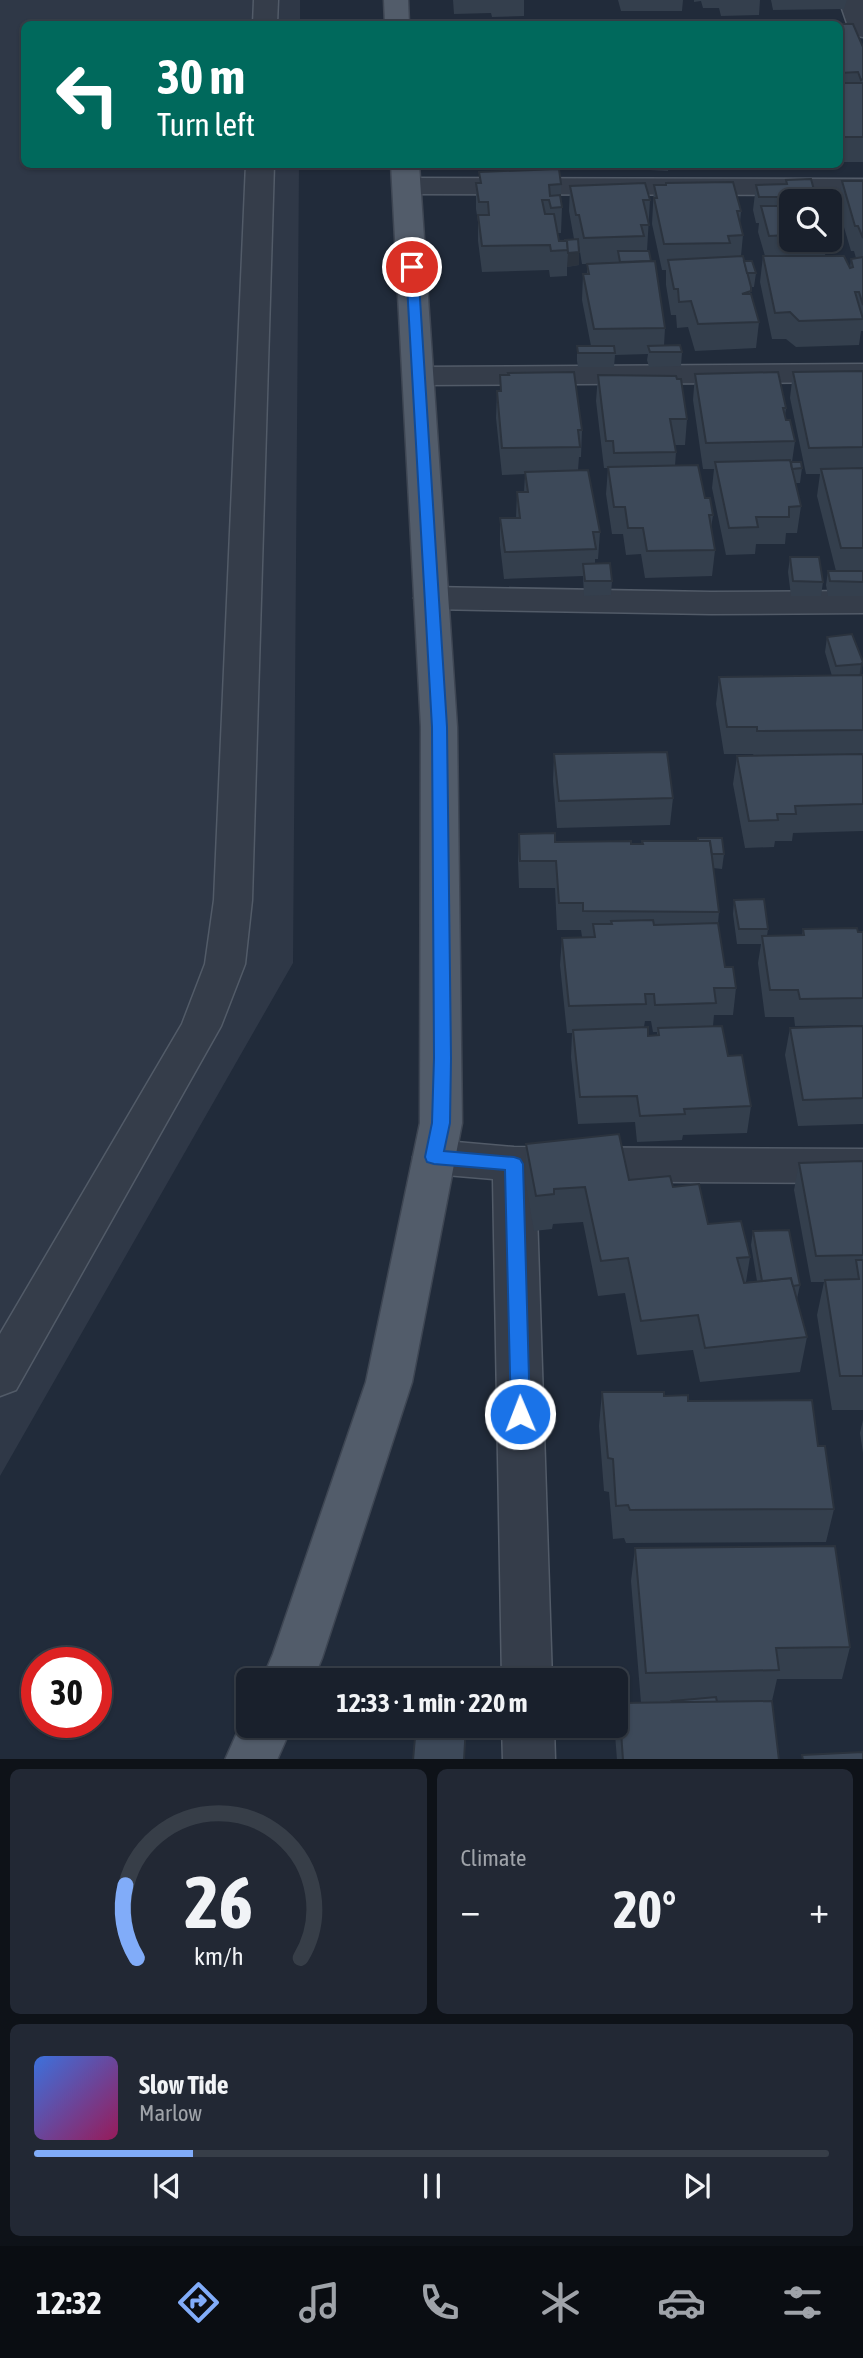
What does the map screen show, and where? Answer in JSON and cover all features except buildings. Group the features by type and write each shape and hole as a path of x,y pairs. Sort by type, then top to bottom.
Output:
{"main road":[{"path":"396,0 397,21"},
{"path":"292,1668 388,1382 441,1123 439,727 406,175"},
{"path":"251,1759 261,1738"}],"street":[{"path":"265,21 266,0"},
{"path":"851,0 854,30"},
{"path":"0,1376 201,1027 225,964 233,900 260,168"},
{"path":"406,175 863,187"},
{"path":"419,376 863,373"},
{"path":"431,598 863,603"},
{"path":"434,1157 514,1164 863,1166"},
{"path":"514,1164 527,1668"},
{"path":"528,1738 529,1759"}],"shaded area":[{"path":"0,0 300,0 300,21 21,21 21,168 299,168 293,963 0,1476"}],"route":[{"path":"412,267 439,727 442,1058 441,1123 434,1157 514,1164 520,1414"}]}
